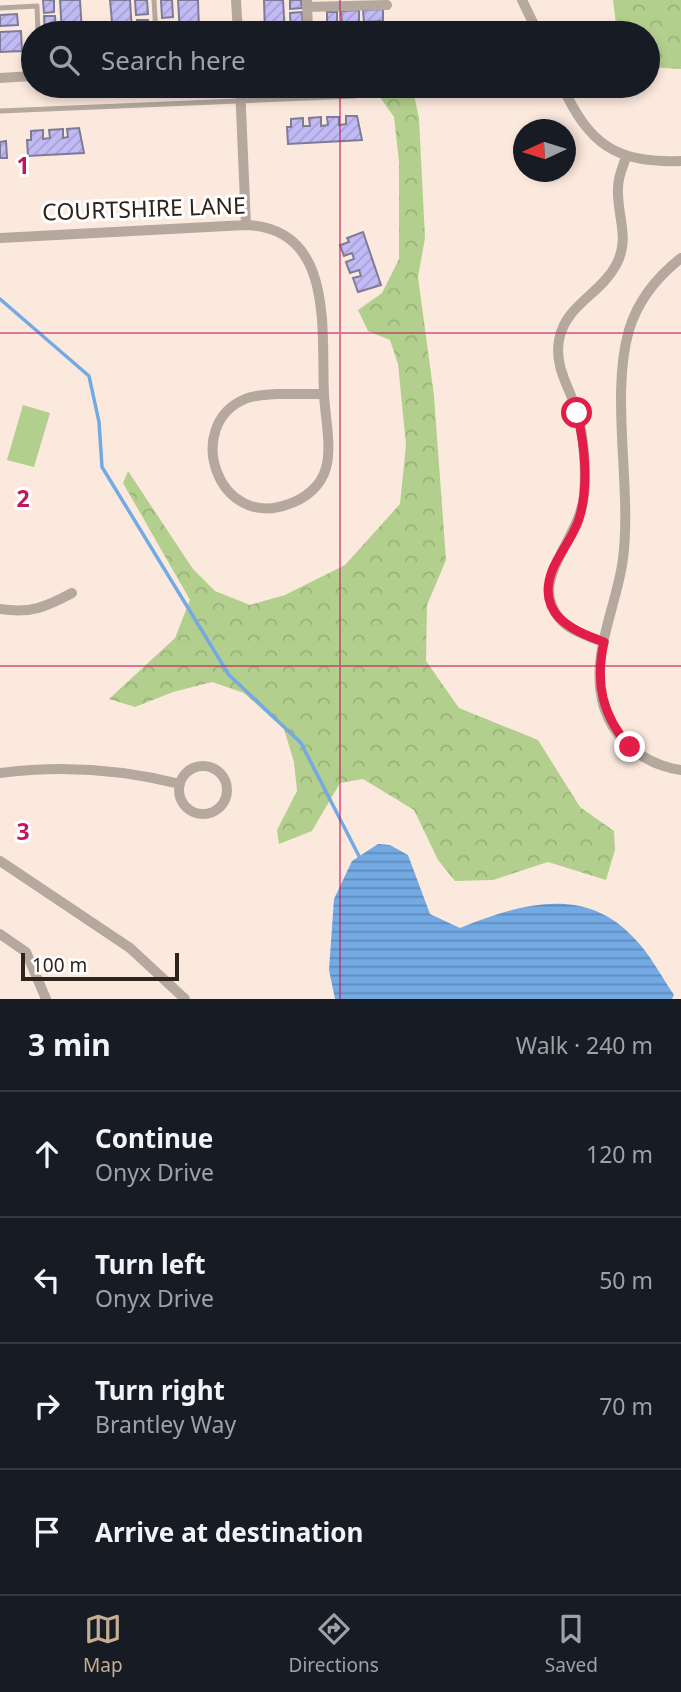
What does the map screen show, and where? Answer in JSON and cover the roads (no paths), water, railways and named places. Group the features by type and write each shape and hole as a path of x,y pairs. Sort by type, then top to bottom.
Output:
{"street":[{"path":"236,0 237,21"},
{"path":"522,0 532,21"},
{"path":"307,4 387,5"},
{"path":"0,78 21,77"},
{"path":"569,98 586,128 604,146 640,161 681,161"},
{"path":"241,100 246,225"},
{"path":"604,642 565,626 550,598 552,571 573,533 584,495 580,425 562,376 558,356 561,331 571,313 610,275 621,255 624,232 617,190 626,157"},
{"name":"COURTSHIRE LANE","path":"0,238 246,225 276,230 300,248 310,262 320,299 324,394 326,467 316,487 298,501 282,507 252,507 237,501 218,478 213,454 216,429 230,409 256,396 324,394"},
{"path":"681,258 653,283 640,303 624,350 626,525 619,584 604,642 599,681 602,701 617,733 645,758 661,766 681,770"},
{"path":"0,608 28,612 41,610 72,593"},
{"path":"209,767 225,781 225,797 216,810 200,813 192,811 181,800 180,784 188,771 209,767"},
{"path":"0,773 57,769 96,771 143,775 180,784"},
{"path":"0,861 130,948 185,999"},
{"path":"0,934 26,952 46,999"}],"lane":[{"path":"154,0 155,21"},
{"path":"0,8 37,3 38,21"},
{"path":"0,111 298,98"}],"water":[{"path":"378,844 390,845 408,855 430,914 460,928 505,912 551,904 594,910 615,921 640,944 674,995 672,999 335,999 329,970 334,899 352,861"}],"waterway":[{"path":"0,299 89,376 99,422 102,467 229,675 301,743 359,856"}]}
